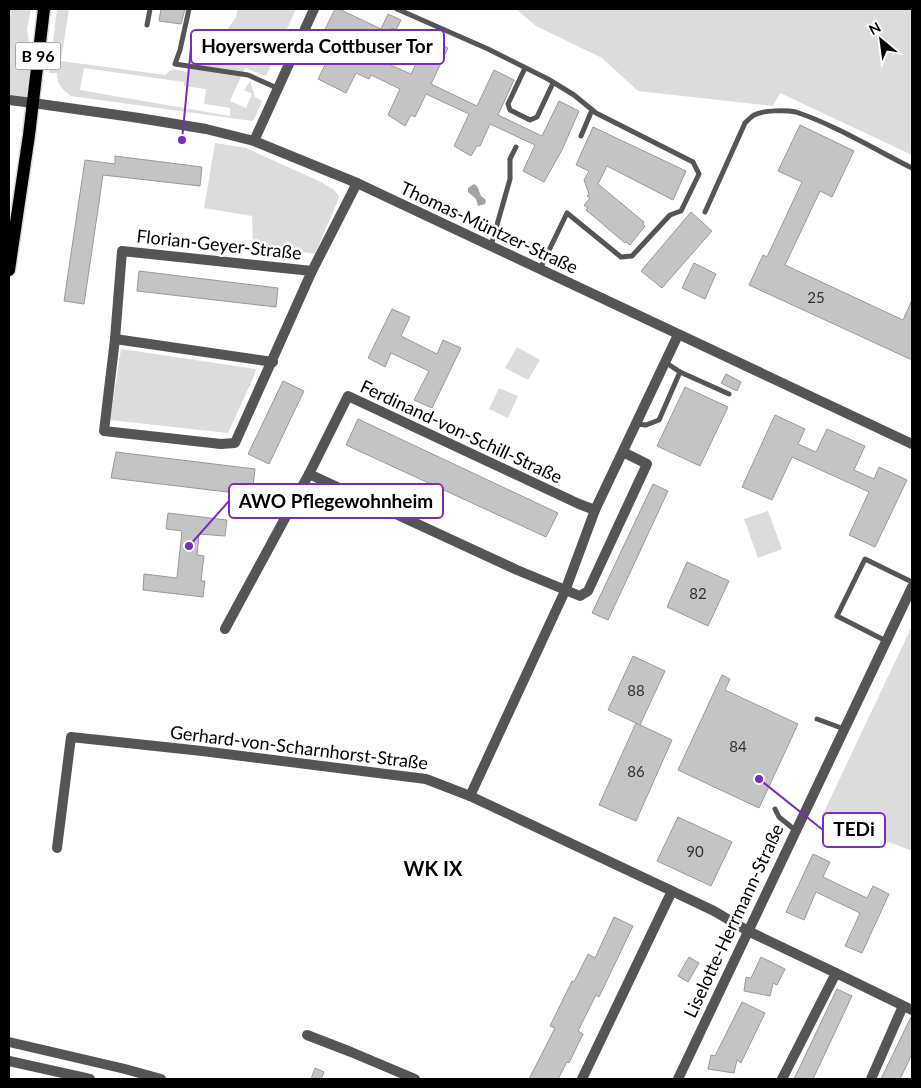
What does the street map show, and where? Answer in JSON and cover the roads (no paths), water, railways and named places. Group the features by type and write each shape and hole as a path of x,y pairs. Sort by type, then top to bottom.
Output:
{"main road":[{"name":"B 96","path":"9,270 33,103 44,9"}],"street":[{"path":"254,141 314,9"},
{"name":"Thomas-Müntzer-Straße","path":"9,100 206,129 254,141 357,183 912,444"},
{"name":"Florian-Geyer-Straße","path":"312,271 122,251 115,339 104,431 221,444 235,443 312,271 357,183"},
{"path":"470,796 565,591 595,510 678,335"},
{"path":"115,339 272,362"},
{"name":"Ferdinand-von-Schill-Straße","path":"309,474 348,396 595,510"},
{"path":"225,630 309,474 565,591 580,596 588,591 647,464 623,452"},
{"name":"Liselotte-Herrmann-Straße","path":"678,1079 912,587"},
{"name":"Gerhard-von-Scharnhorst-Straße","path":"57,848 71,737 202,750 426,779 470,796 672,891 714,911 748,931 908,1008"},
{"path":"582,1079 672,891"},
{"path":"782,1079 836,973"},
{"path":"871,1079 908,1008"},
{"path":"307,1035 415,1079"},
{"path":"9,1042 161,1079"},
{"path":"9,1061 90,1079"}],"lane":[{"path":"147,25 150,9"},
{"path":"189,9 175,64 248,75 277,88"},
{"path":"397,9 488,49 574,95 592,110 693,162 699,174 682,211 670,215 632,256 621,256 567,213 540,270"},
{"path":"524,68 508,104 510,110 530,120 537,117 553,83"},
{"path":"581,136 592,110"},
{"path":"705,212 745,123 753,115 761,112 786,110 796,112 912,168"},
{"path":"491,246 510,179 510,159 516,147"},
{"path":"665,362 680,372 730,394"},
{"path":"636,424 646,425 659,420 680,372"},
{"path":"886,641 837,616 865,559 912,582"},
{"path":"817,719 844,729"},
{"path":"775,809 779,817 795,830"}],"place":[{"name":"Hoyerswerda Cottbuser Tor","path":"182,140"},
{"name":"AWO Pflegewohnheim","path":"189,546"},
{"name":"TEDi","path":"759,779"}],"district":[{"name":"WK IX","path":"433,869"}]}
